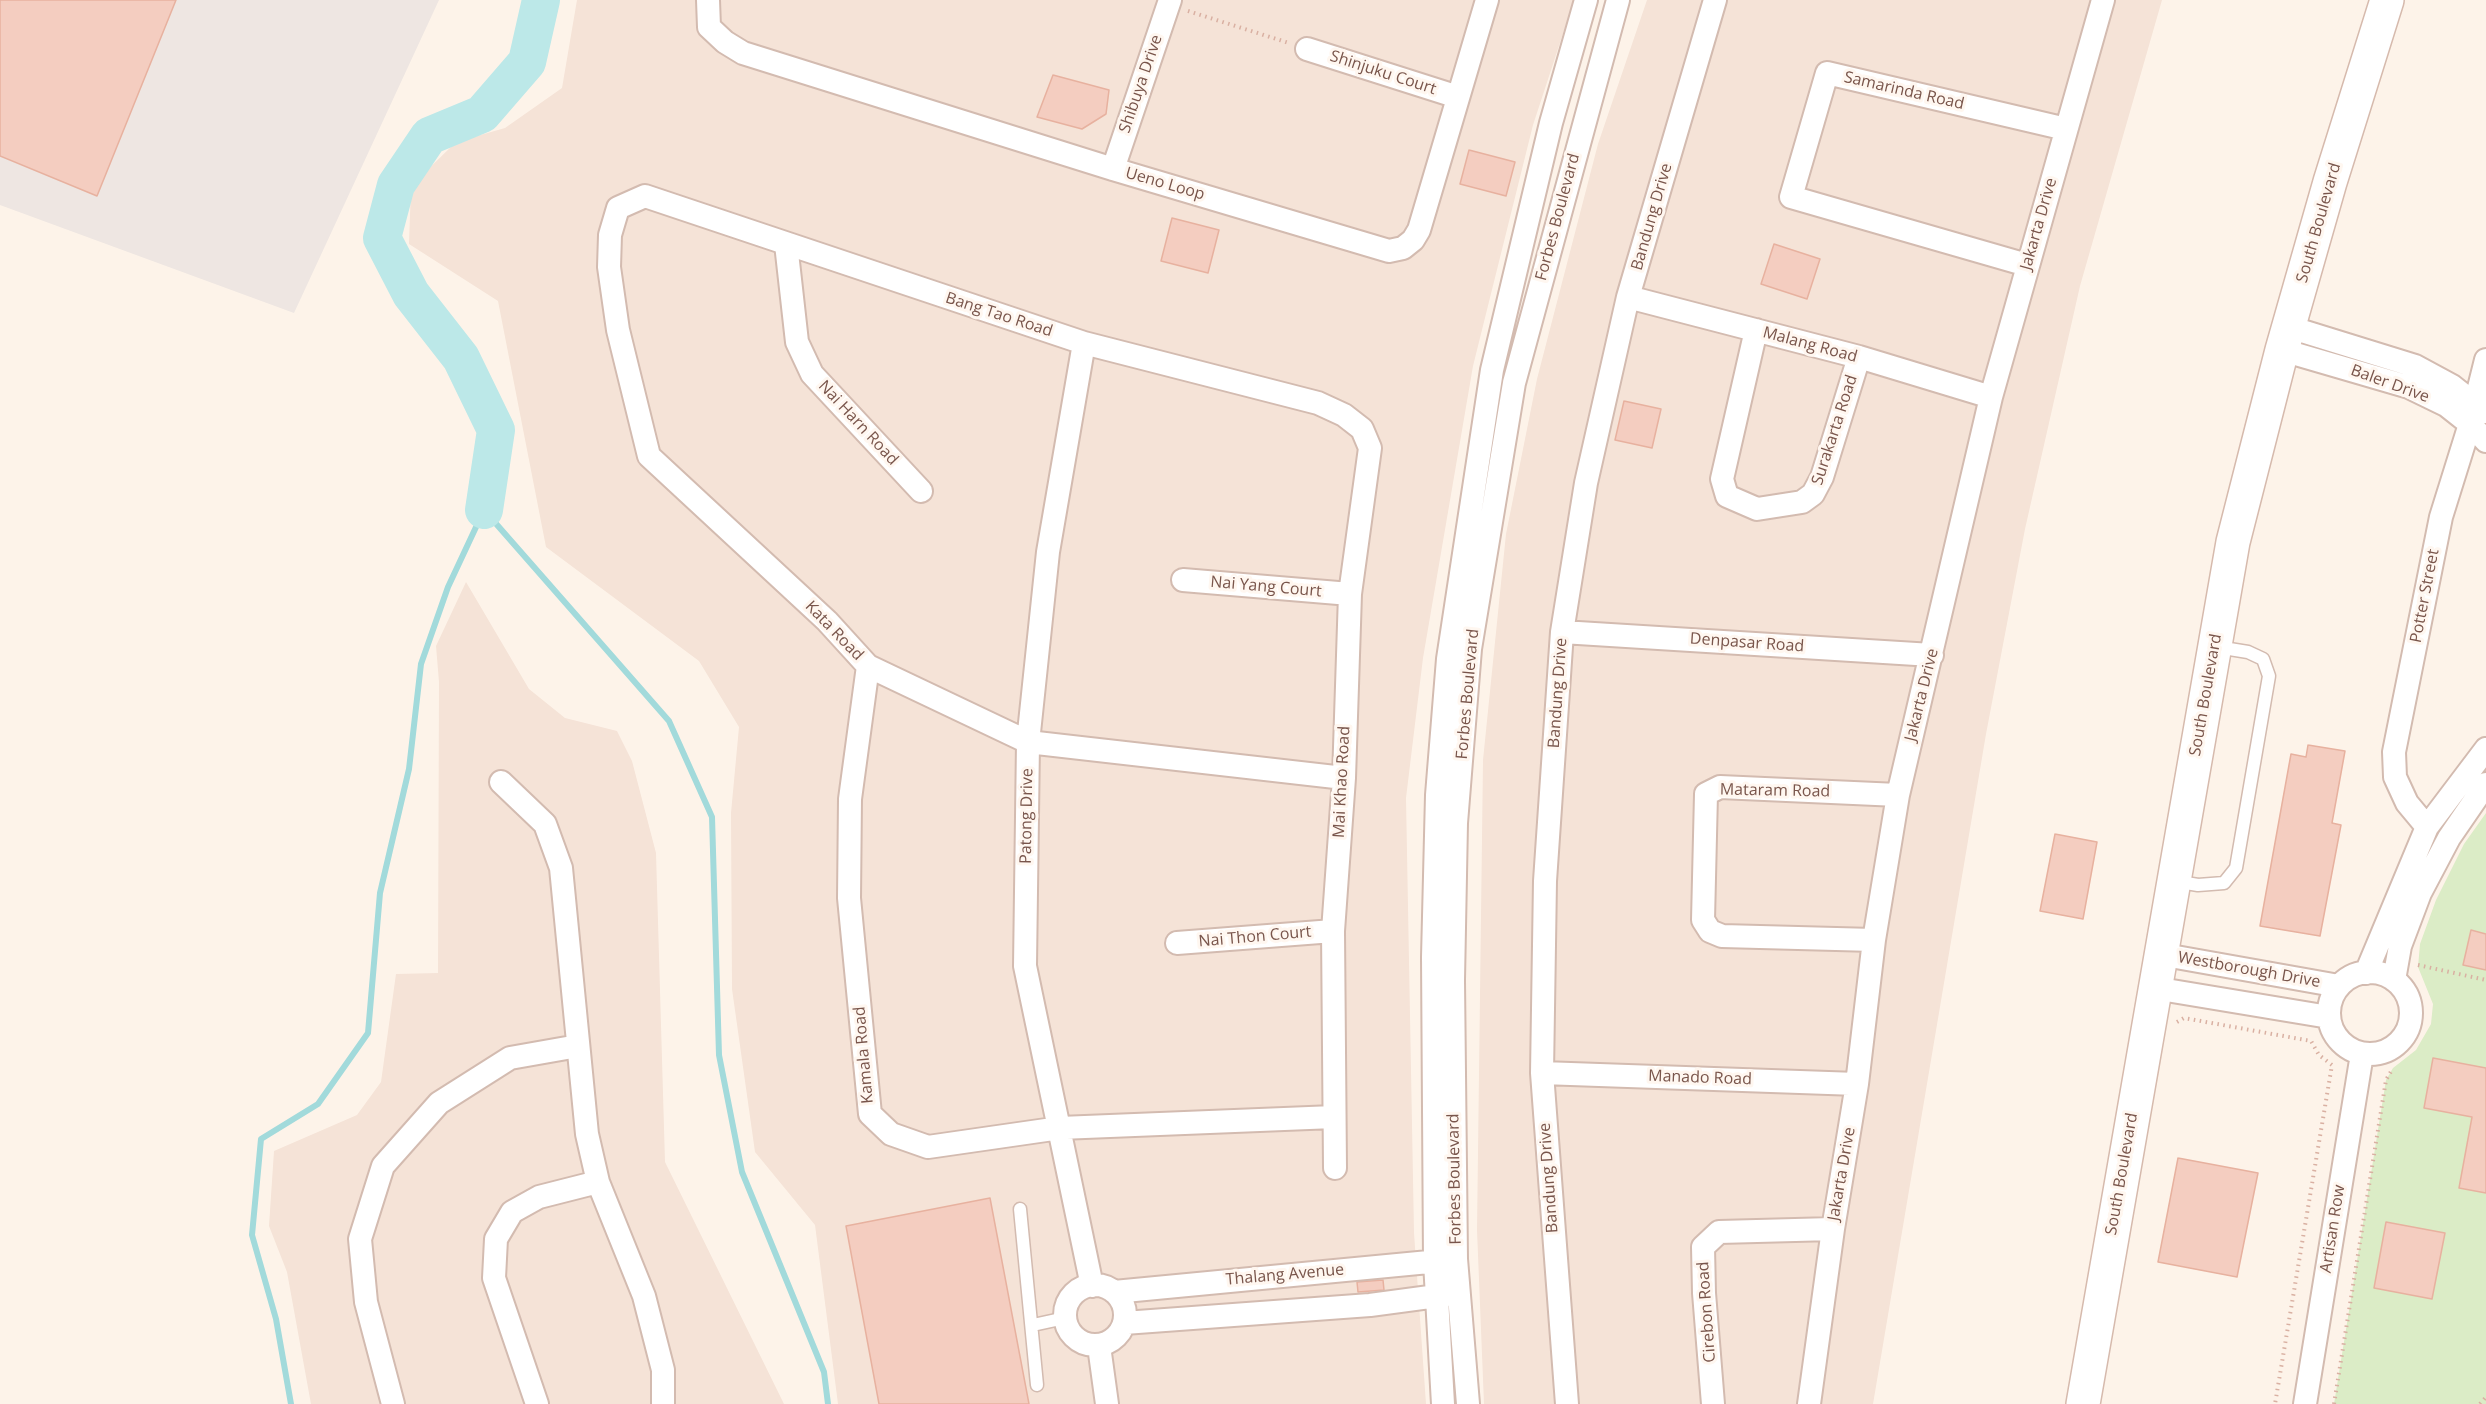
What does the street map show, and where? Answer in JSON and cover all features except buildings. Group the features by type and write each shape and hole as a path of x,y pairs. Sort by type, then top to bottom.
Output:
{"main road":[{"name":"South Boulevard","path":"2083,1404 2159,954 2233,542 2285,338 2330,182 2387,0"}],"street":[{"name":"Ueno Loop","path":"708,0 709,27 725,42 743,52 1113,169 1389,251 1403,248 1413,240 1419,230 1487,0"},
{"name":"Forbes Boulevard","path":"1468,1404 1445,1261 1432,957 1437,795 1448,659 1492,370 1551,123 1586,0"},
{"name":"Forbes Boulevard","path":"1445,1261 1456,823 1470,650 1514,383 1618,0"},
{"name":"Bandung Drive","path":"1566,1404 1542,1073 1545,881 1562,632 1586,483 1628,297 1716,0"},
{"name":"Jakarta Drive","path":"1809,1404 1833,1229 1857,1084 1874,940 1898,795 1991,397 2103,0"},
{"name":"Shibuya Drive","path":"1113,169 1169,2"},
{"name":"Shinjuku Court","path":"1307,48 1458,97"},
{"name":"Samarinda Road","path":"2027,265 1791,197 1827,73 2066,129"},
{"name":"Bang Tao Road","path":"618,208 645,196 1084,343 1318,403 1344,415 1362,429 1370,448"},
{"name":"Kata Road","path":"618,208 610,235 609,267 618,330 649,456 827,621 868,666 1028,742 1344,778"},
{"name":"Nai Harn Road","path":"786,244 797,342 812,374 921,491"},
{"name":"Malang Road","path":"1628,297 1859,357 1991,397"},
{"name":"Surakarta Road","path":"1756,330 1722,479 1727,496 1757,509 1802,501 1813,494 1822,477 1859,357"},
{"name":"Baler Drive","path":"2285,338 2409,387 2446,405 2477,414 2486,441"},
{"name":"Patong Drive","path":"1084,343 1048,552 1028,742 1025,966 1092,1286"},
{"name":"Potter Street","path":"2427,827 2407,803 2395,777 2394,752 2441,517 2477,414 2486,360"},
{"name":"Mai Khao Road","path":"1335,1168 1333,931 1344,778 1350,594 1370,448"},
{"name":"Nai Yang Court","path":"1182,580 1350,594"},
{"name":"Denpasar Road","path":"1562,632 1932,655"},
{"name":"Kamala Road","path":"868,666 850,798 849,898 870,1114 891,1134 928,1147 1060,1128 1334,1117"},
{"path":"2366,973 2427,827 2486,749"},
{"path":"501,782 545,824 561,868 587,1134 598,1182 644,1296 663,1370 663,1404"},
{"path":"2394,980 2400,946 2420,893 2449,838 2486,784"},
{"name":"Mataram Road","path":"1874,940 1722,936 1710,931 1703,920 1706,794 1720,787 1898,795"},
{"name":"Nai Thon Court","path":"1177,943 1333,931"},
{"name":"Westborough Drive","path":"2159,954 2339,986"},
{"path":"2366,973 2385,975 2394,980 2410,1002 2411,1016 2408,1030 2400,1041 2389,1050 2376,1054 2362,1054 2339,1041 2332,1029 2329,1017 2333,996 2339,986 2356,975 2366,973"},
{"name":"Westborough Drive","path":"2154,988 2329,1017"},
{"path":"393,1404 366,1302 360,1239 384,1166 439,1103 510,1058 578,1046"},
{"name":"Artisan Row","path":"2305,1404 2362,1054"},
{"name":"Manado Road","path":"1542,1073 1857,1084"},
{"path":"537,1404 494,1278 496,1239 512,1212 539,1197 598,1182"},
{"name":"Cirebon Road","path":"1713,1404 1704,1293 1703,1247 1719,1232 1833,1229"},
{"name":"Thalang Avenue","path":"1114,1292 1445,1261"},
{"path":"1100,1285 1114,1292 1124,1306 1124,1323 1115,1338 1099,1346 1089,1345 1072,1336 1065,1318 1069,1300 1083,1288 1092,1286 1100,1285"},
{"name":"Forbes Boulevard","path":"1443,1404 1449,1295"},
{"path":"1124,1323 1370,1305 1449,1295"},
{"path":"1099,1346 1107,1404"}],"lane":[{"path":"2172,880 2198,885 2224,883 2236,868 2269,676 2263,659 2248,652 2216,646"},
{"path":"1020,1209 1033,1325 1037,1386"},
{"path":"1033,1325 1065,1318"}],"path":[{"path":"1169,2 1307,48"},
{"path":"2418,967 2486,980"},
{"path":"2170,1027 2184,1018 2311,1041 2319,1055 2332,1065 2276,1404"},
{"path":"2334,1404 2386,1080 2393,1068"},
{"path":"2480,1404 2486,1397"}],"shaded area":[{"path":"0,0 439,0 294,313 0,205"},
{"path":"577,0 1574,0 1533,125 1473,366 1423,658 1406,798 1414,1233 1426,1404 838,1404 815,1225 755,1152 732,989 731,813 739,727 699,661 546,547 498,301 409,244 411,186 456,142 505,128 562,88"},
{"path":"1647,0 2162,0 2080,286 2025,529 1986,734 1873,1404 1484,1404 1477,1230 1483,760 1506,534 1537,379 1598,144"},
{"path":"466,582 529,689 565,718 617,731 632,761 656,853 665,1162 784,1404 311,1404 287,1272 269,1226 274,1151 357,1115 381,1082 396,974 438,973 439,682 436,646"}],"green space":[{"path":"2486,813 2486,1404 2334,1404 2386,1080 2393,1068 2416,1050 2431,1024 2433,1004 2418,967 2420,944 2436,900 2464,844"}],"waterway":[{"path":"484,510 496,430 461,358 411,294 382,238 396,185 429,136 482,114 527,62 541,0"},
{"path":"291,1404 276,1319 252,1235 261,1139 318,1104 368,1033 380,893 409,769 421,664 448,587 484,510 669,721 712,817 719,1055 742,1172 824,1372 828,1404"}]}
